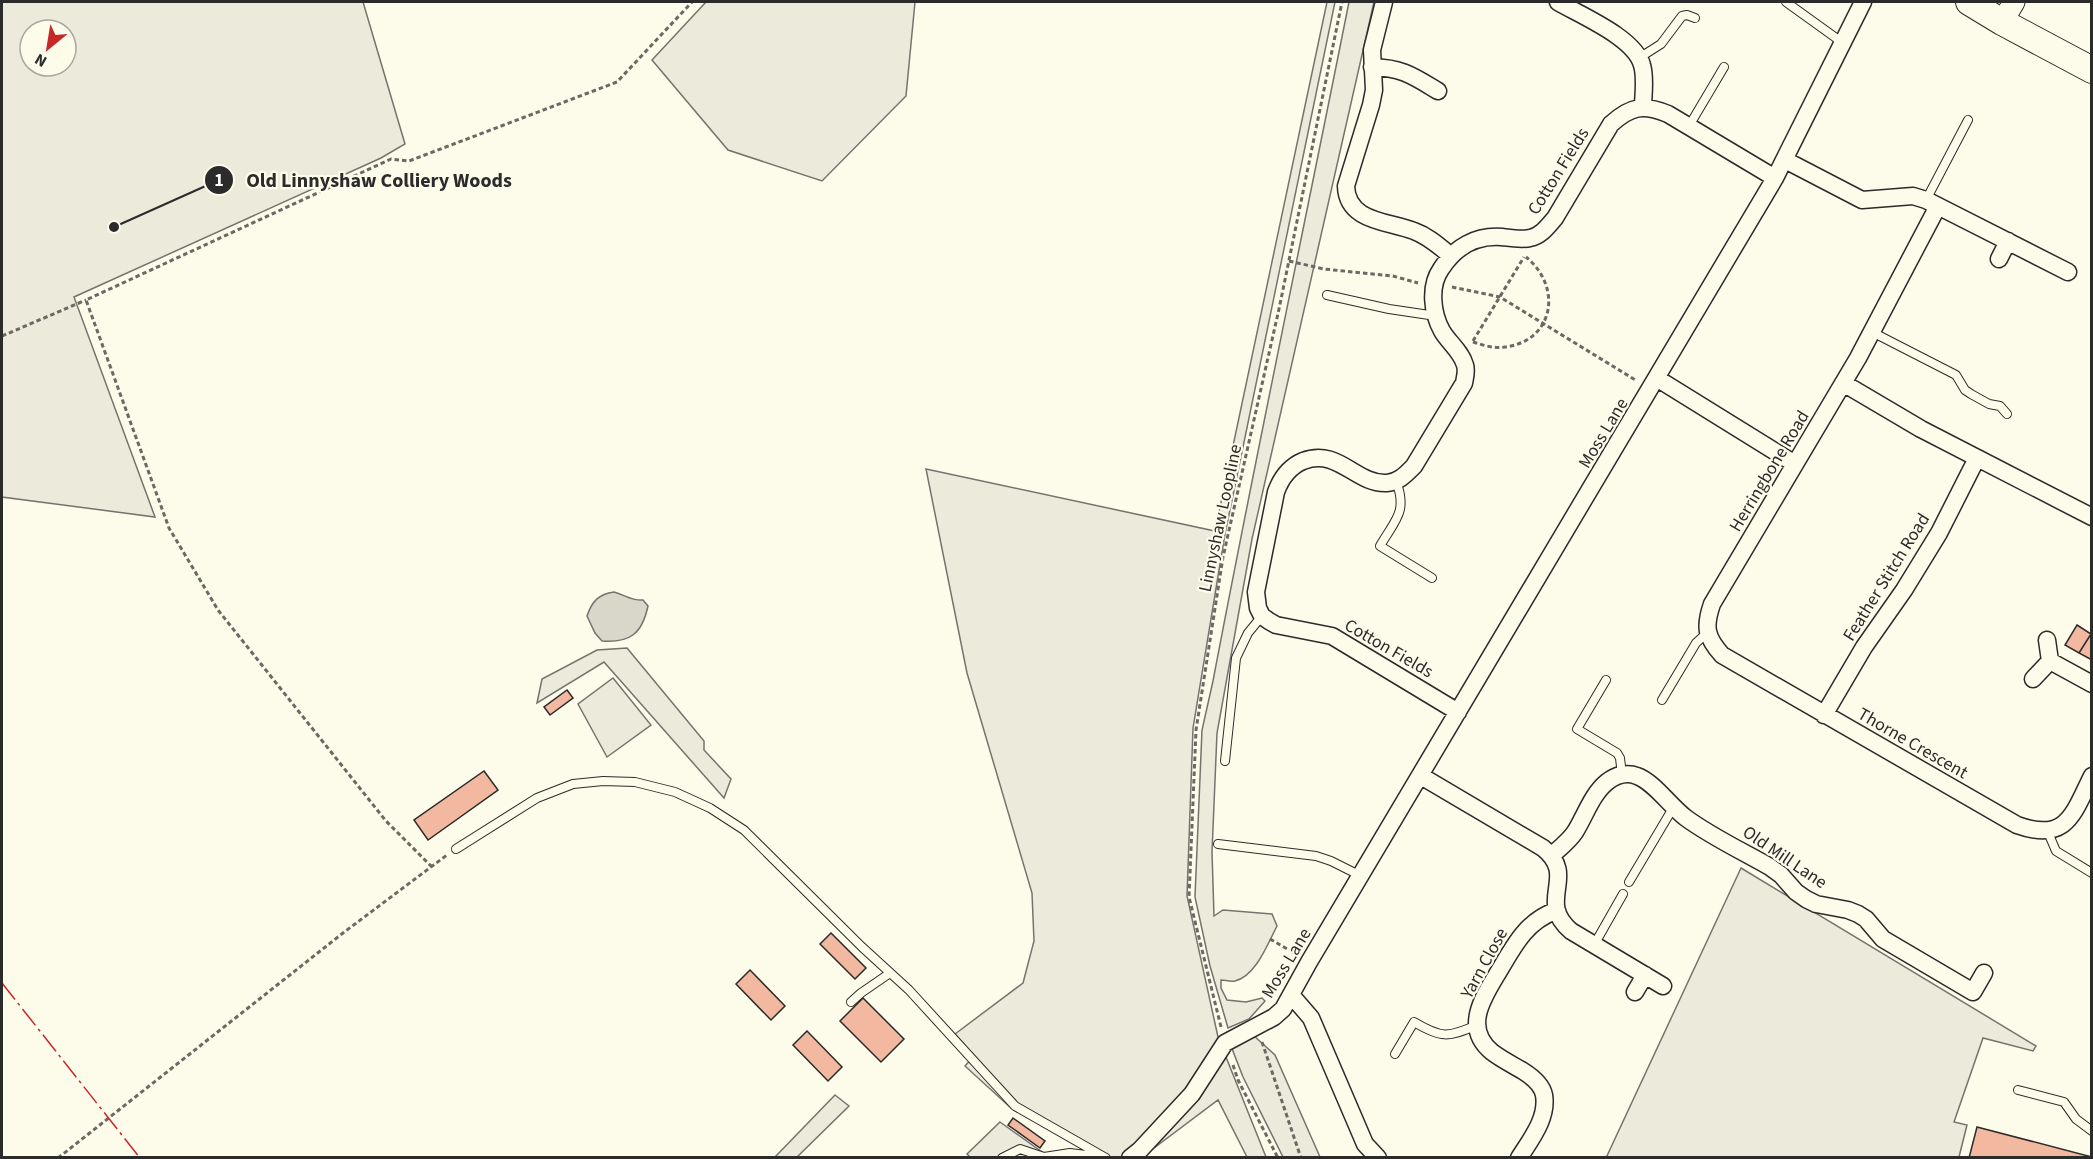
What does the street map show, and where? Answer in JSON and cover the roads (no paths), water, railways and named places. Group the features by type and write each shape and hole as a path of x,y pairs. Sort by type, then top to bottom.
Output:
{"main road":[{"path":"1970,2 2008,12 2091,70"}],"street":[{"path":"1262,616 1256,601 1256,592 1276,492 1289,470 1307,459 1328,458 1375,482 1396,481 1406,475 1414,465 1464,383 1466,368 1457,350 1442,331 1434,311 1438,273 1450,255 1427,237 1366,216 1349,203 1346,186 1371,105 1374,90 1372,50 1384,2"},
{"name":"Moss Lane","path":"1130,1158 1192,1094 1225,1043 1283,1009 1292,996 1309,962 1775,178 1863,2"},
{"path":"1566,4 1636,51 1643,67 1643,108 1653,108 1668,114 1775,178"},
{"path":"1372,67 1392,68 1408,73 1438,91"},
{"name":"Cotton Fields","path":"1450,255 1467,243 1488,236 1530,238 1544,231 1555,218 1611,124 1623,113 1636,107 1643,108"},
{"path":"1785,160 1862,200 1913,196 1932,203 2068,272"},
{"name":"Herringbone Road","path":"1707,633 1707,618 1712,604 1872,332 1932,203"},
{"path":"1999,259 2008,241"},
{"path":"1843,383 1921,429 2091,517"},
{"path":"1654,384 1796,464"},
{"name":"Feather Stitch Road","path":"1824,715 1864,647 1904,590 1939,533 1977,458"},
{"name":"Cotton Fields","path":"1262,616 1276,625 1332,636 1458,712"},
{"name":"Thorne Crescent","path":"1707,633 1712,644 1722,655 1824,715 2018,825 2031,830 2047,830"},
{"path":"2047,640 2050,661"},
{"path":"2033,679 2050,661"},
{"path":"2050,661 2091,684"},
{"path":"1552,855 1574,833 1599,790 1614,778 1622,775"},
{"name":"Old Mill Lane","path":"1622,775 1638,776 1648,782 1688,820 1770,867 1806,899 1816,904 1858,914 1883,939 1973,992 1984,973"},
{"path":"1421,776 1552,855 1559,873 1554,900 1555,911 1562,923 1663,986"},
{"path":"2047,830 2063,826 2070,819 2091,776"},
{"name":"Yarn Close","path":"1519,1158 1539,1127 1545,1108 1544,1092 1532,1076 1491,1051 1480,1037 1476,1020 1480,1004 1516,940 1527,928 1555,911"},
{"path":"1635,992 1645,975"},
{"path":"1292,996 1311,1018 1365,1144 1378,1158"}],"lane":[{"path":"1786,2 1843,43"},
{"path":"1639,58 1661,44 1682,16 1695,18"},
{"path":"1689,126 1724,67"},
{"path":"1932,203 1968,120"},
{"path":"1328,295 1389,309 1436,316"},
{"path":"1872,332 1956,375 1965,390 1989,404 2000,406 2007,414"},
{"path":"1396,481 1402,505 1380,546 1432,578"},
{"path":"1225,761 1236,658 1248,633 1262,616"},
{"path":"1662,700 1696,644 1707,633"},
{"path":"1606,680 1577,729 1617,753 1620,758 1622,775"},
{"path":"456,849 537,798 573,784 603,781 635,782 675,792 710,808 744,830 909,990 1015,1106 1104,1158"},
{"path":"1629,882 1673,808"},
{"path":"2047,830 2056,851 2091,873"},
{"path":"1218,844 1316,856 1361,876"},
{"path":"1594,945 1623,894"},
{"path":"851,1002 890,973"},
{"path":"1395,1054 1414,1022 1432,1033 1443,1036 1456,1035 1477,1025"},
{"path":"2018,1090 2064,1102 2076,1119 2091,1131"},
{"path":"1002,1158 1020,1149 1044,1157 1070,1153 1104,1158"}],"place":[{"name":"Old Linnyshaw Colliery Woods","path":"114,227"}]}
